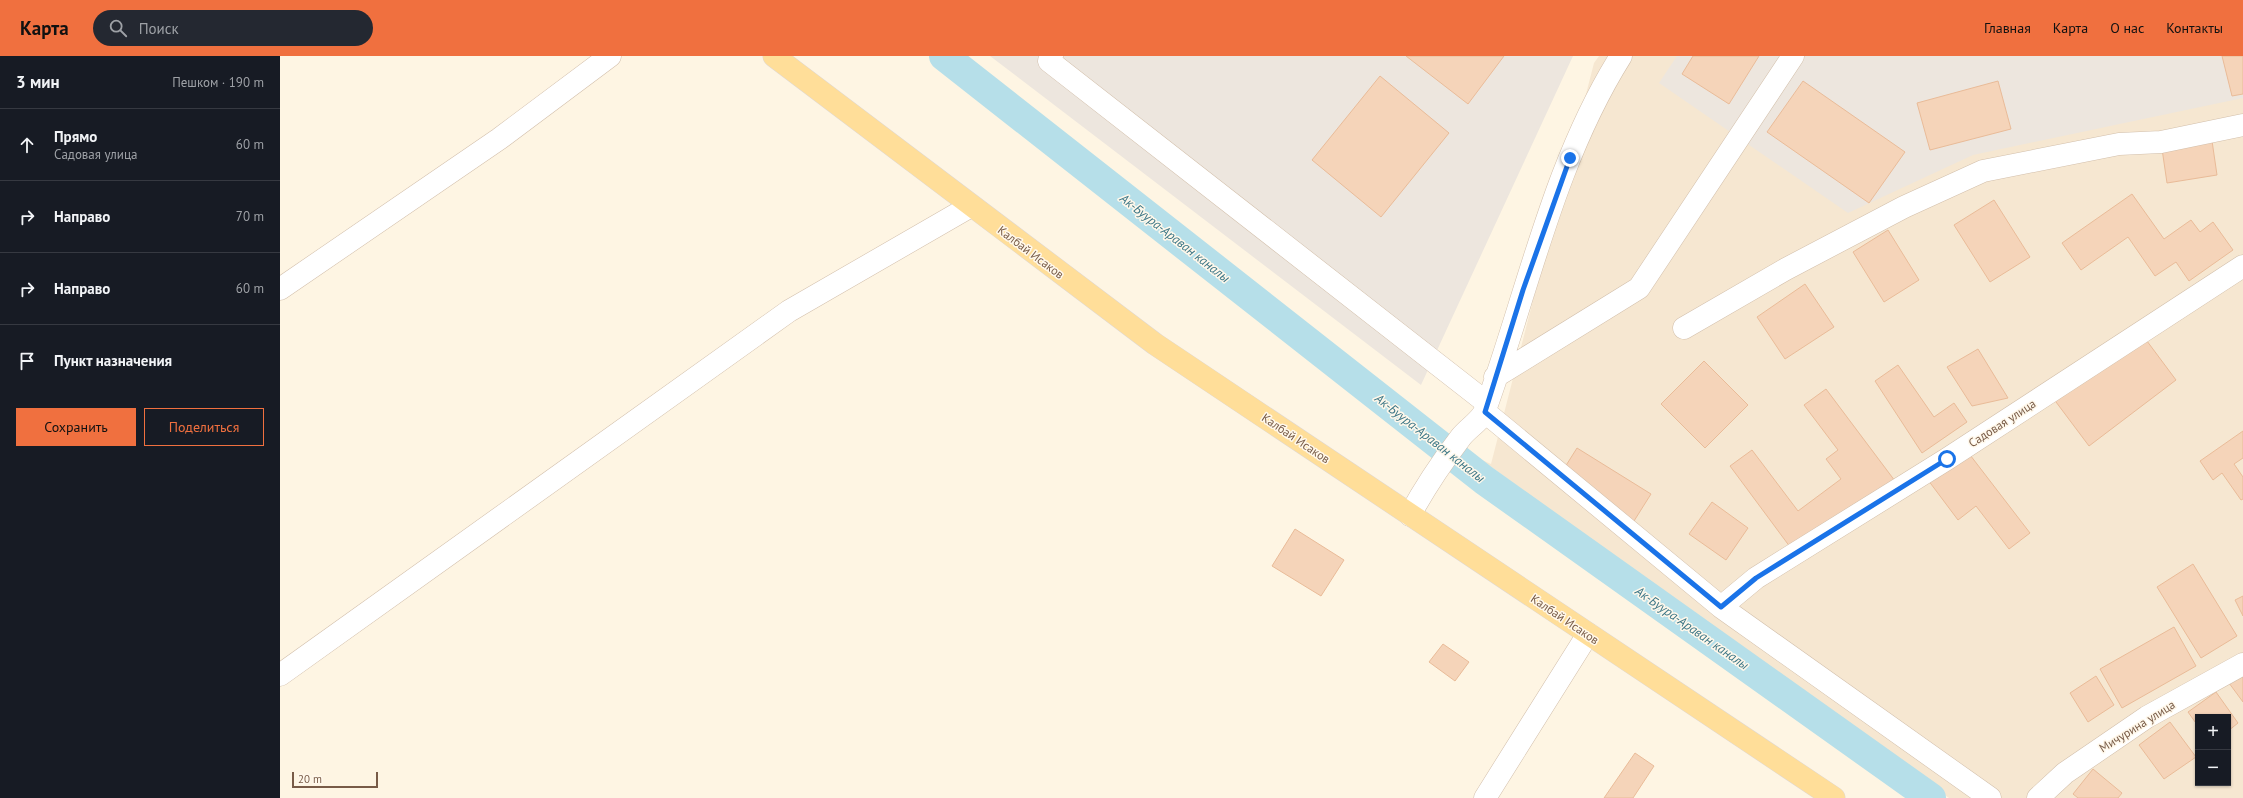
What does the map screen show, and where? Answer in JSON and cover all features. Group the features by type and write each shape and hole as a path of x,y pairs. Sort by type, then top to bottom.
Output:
{"main road":[{"name":"Калбай Исаков","path":"774,56 1155,344 1834,798"}],"street":[{"path":"280,289 499,138 610,56"},
{"path":"1052,56 1049,62 1486,408 1721,607 1990,798"},
{"path":"1410,515 1428,481 1462,435 1486,408 1570,158 1606,81 1621,56"},
{"path":"1496,377 1638,288 1792,56"},
{"path":"1684,328 1828,247 1904,207 1983,171 2119,144 2161,142 2243,125"},
{"path":"280,675 789,311 971,206"},
{"name":"Садовая улица","path":"1721,607 1756,578 1947,459 2243,266"},
{"path":"1485,798 1588,634"},
{"name":"Мичурина улица","path":"2038,798 2065,773 2147,717 2243,664"}],"shaded area":[{"path":"990,56 1573,56 1421,385"},
{"path":"1599,56 2243,56 2243,798 1949,798 1788,684 1482,460 1491,464 1594,63"},
{"path":"1677,56 2243,56 2243,98 1973,155 1848,213 1659,83"}],"building":[{"path":"1406,56 1504,56 1468,104"},
{"path":"1693,56 1759,56 1729,104 1682,74"},
{"path":"2222,56 2243,56 2243,94 2232,96"},
{"path":"1380,76 1449,133 1381,217 1312,160"},
{"path":"1803,81 1905,152 1869,203 1767,132"},
{"path":"1998,81 2011,129 1930,150 1917,103"},
{"path":"2211,134 2217,175 2167,183 2161,142"},
{"path":"2132,194 2164,239 2191,220 2200,232 2213,222 2233,250 2189,281 2176,262 2155,276 2128,237 2081,270 2062,243"},
{"path":"1994,200 2030,257 1990,282 1954,225"},
{"path":"1888,230 1919,280 1884,302 1853,252"},
{"path":"1805,284 1834,327 1785,359 1757,317"},
{"path":"2141,333 2176,380 2089,446 2053,398"},
{"path":"1978,349 2008,398 1972,406 1947,367"},
{"path":"1704,361 1748,405 1705,448 1661,404"},
{"path":"1898,365 1934,417 1954,403 1967,422 1922,453 1875,381"},
{"path":"1826,389 1895,481 1796,555 1730,466 1752,450 1798,511 1841,479 1826,459 1838,450 1804,405"},
{"path":"2243,431 2243,458 2234,464 2243,477 2243,499 2241,500 2222,473 2213,480 2200,461"},
{"path":"1577,448 1651,494 1634,521 1560,475"},
{"path":"1967,451 2030,533 2009,549 1976,506 1958,520 1928,480"},
{"path":"1712,502 1748,528 1726,560 1689,534"},
{"path":"1295,529 1344,560 1321,596 1272,566"},
{"path":"2193,564 2237,636 2201,658 2157,587"},
{"path":"2243,596 2243,616 2235,600"},
{"path":"2174,627 2196,666 2122,708 2100,669"},
{"path":"1443,644 1469,662 1455,681 1429,662"},
{"path":"2243,674 2243,702 2229,683"},
{"path":"2096,676 2114,705 2088,722 2070,693"},
{"path":"2216,692 2238,723 2231,729 2231,714 2195,714 2195,722 2188,712"},
{"path":"2170,722 2195,758 2164,779 2139,745"},
{"path":"1635,753 1654,766 1633,798 1604,798"},
{"path":"2093,769 2122,793 2118,798 2078,798 2073,794"}],"waterway":[{"name":"Ак-Буура-Араван каналы","path":"944,56 1484,480 1931,798"}],"route":[{"path":"1570,158 1523,290 1485,412 1721,607 1756,578 1947,459"}]}
